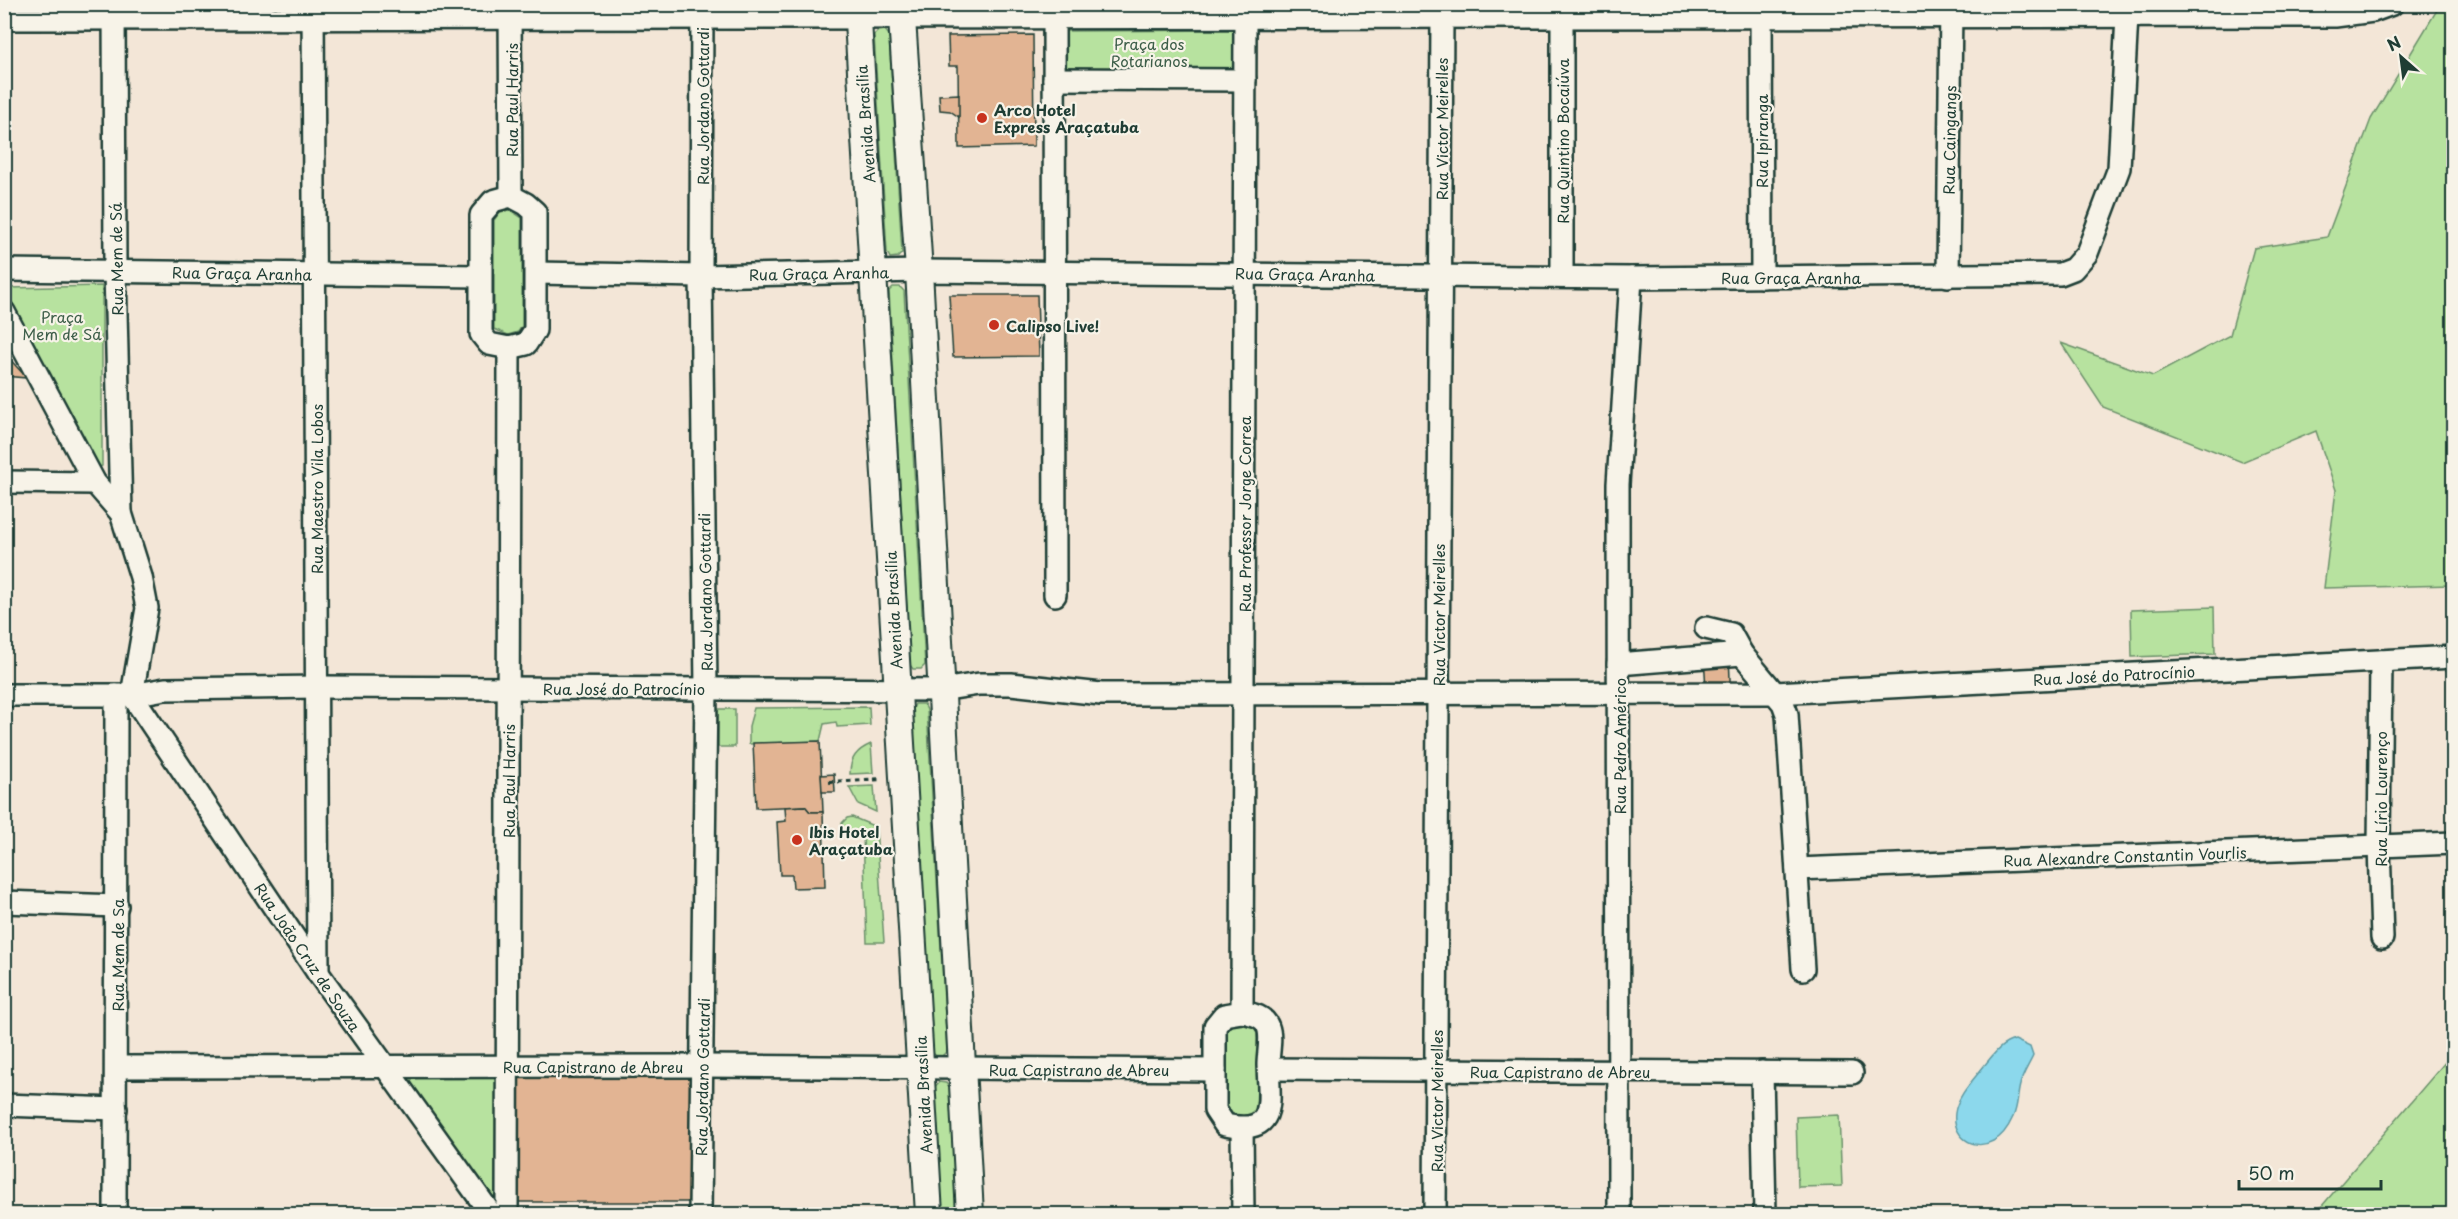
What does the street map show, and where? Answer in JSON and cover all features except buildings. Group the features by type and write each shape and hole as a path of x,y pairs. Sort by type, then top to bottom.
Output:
{"main road":[{"name":"Avenida Brasília","path":"858,11 929,1215"},
{"path":"901,11 920,271 970,1215"}],"street":[{"path":"4,20 114,12 1054,10 1245,16 1371,10 1442,16 1562,10 2139,12 2335,10 2364,13 2392,4"},
{"path":"1054,10 1055,595"},
{"name":"Rua Quintino Bocaiúva","path":"1562,10 1562,277"},
{"name":"Rua Jordano Gottardi","path":"700,1215 706,688 701,276 702,11"},
{"name":"Rua Ipiranga","path":"1761,11 1761,277"},
{"name":"Rua Caingangs","path":"1948,276 1951,11"},
{"name":"Rua Mem de Sá","path":"114,12 115,271 121,513"},
{"name":"Rua Maestro Vila Lobos","path":"313,12 318,973"},
{"name":"Rua Paul Harris","path":"510,12 511,196"},
{"name":"Rua Graça Aranha","path":"536,273 701,276 920,271 1631,278 2053,275 2073,269 2087,253 2120,168 2139,12"},
{"name":"Rua Professor Jorge Correa","path":"1242,1012 1245,16"},
{"name":"Rua Victor Meirelles","path":"1435,1215 1442,16"},
{"path":"1054,80 1245,80"},
{"path":"511,196 535,212 536,273 535,330 526,344 509,348 489,344 481,334 481,215 493,201 511,196"},
{"name":"Rua Graça Aranha","path":"4,270 480,276"},
{"name":"Rua Pedro Américo","path":"1619,1215 1618,484 1631,278"},
{"path":"4,312 95,483 121,513"},
{"name":"Rua Paul Harris","path":"507,1215 509,348"},
{"path":"4,482 95,483"},
{"name":"Rua Mem de Sa","path":"115,1215 117,906 124,695 147,608 141,577 121,513"},
{"path":"1706,628 1731,634 1742,654 1783,703 1790,724 1803,969"},
{"path":"1618,664 1742,654"},
{"name":"Rua José do Patrocínio","path":"1618,693 1775,693 2454,657"},
{"path":"1687,658 1688,692"},
{"name":"Rua Lírio Lourenço","path":"2381,661 2379,846 2382,938"},
{"name":"Rua José do Patrocínio","path":"4,695 124,695 165,689 318,687 941,690 979,684 1011,684 1079,693 1438,692"},
{"path":"1438,692 1618,693"},
{"name":"Rua João Cruz de Souza","path":"124,695 385,1068 491,1215"},
{"name":"Rua Alexandre Constantin Vourlis","path":"1797,869 2454,843"},
{"path":"4,902 117,906"},
{"path":"1242,1012 1259,1016 1268,1027 1269,1069 1269,1112 1260,1123 1242,1128 1225,1125 1215,1110 1215,1026 1224,1015 1242,1012"},
{"name":"Rua Capistrano de Abreu","path":"116,1067 703,1066 1215,1070"},
{"name":"Rua Capistrano de Abreu","path":"1269,1069 1852,1072"},
{"path":"1762,1072 1765,1215"},
{"path":"4,1105 116,1109"},
{"path":"1242,1128 1243,1215"}],"path":[{"path":"829,782 904,778"}],"green space":[{"path":"2440,5 2454,5 2453,585 2324,588 2336,490 2316,431 2242,462 2103,407 2061,343 2153,376 2230,335 2254,248 2327,237 2371,119"},
{"path":"885,30 889,35 902,253 898,257 890,258 887,252 874,35 878,31"},
{"name":"Praça dos Rotarianos","path":"1234,30 1233,73 1065,73 1065,31"},
{"path":"510,210 522,218 522,326 518,332 508,335 494,329 494,220 500,212"},
{"name":"Praça Mem de Sá","path":"102,286 102,466 94,469 5,293 8,288"},
{"path":"893,287 900,287 904,291 925,665 921,669 913,669 910,665 889,291"},
{"path":"2214,607 2215,654 2132,657 2131,610"},
{"path":"915,704 924,704 927,710 947,1051 942,1056 936,1056 932,1052 912,711"},
{"path":"869,707 870,725 837,727 836,722 824,724 820,741 749,744 749,726 754,708"},
{"path":"718,709 735,709 735,747 718,747"},
{"path":"871,744 873,773 850,774 851,763 855,755"},
{"path":"874,786 876,812 858,804 849,787"},
{"path":"852,817 876,827 884,942 867,942 863,835 841,836 842,823"},
{"path":"1230,1025 1253,1026 1257,1031 1258,1108 1250,1114 1240,1116 1232,1115 1227,1106 1226,1030"},
{"path":"2453,1053 2453,1214 2315,1214"},
{"path":"505,1072 505,1214 494,1214 400,1075"},
{"path":"939,1082 946,1083 951,1090 958,1214 940,1214 933,1089"},
{"path":"1839,1115 1842,1186 1798,1187 1796,1117"}],"water":[{"path":"2015,1040 2030,1047 2033,1056 2021,1081 2013,1117 2005,1131 1996,1139 1985,1144 1971,1143 1960,1134 1957,1128 1956,1107 1966,1088 1994,1054 2001,1047"}],"place":[{"name":"Arco Hotel Express Araçatuba","path":"982,118"},
{"name":"Calipso Live!","path":"994,325"},
{"name":"Ibis Hotel Araçatuba","path":"797,840"}]}
